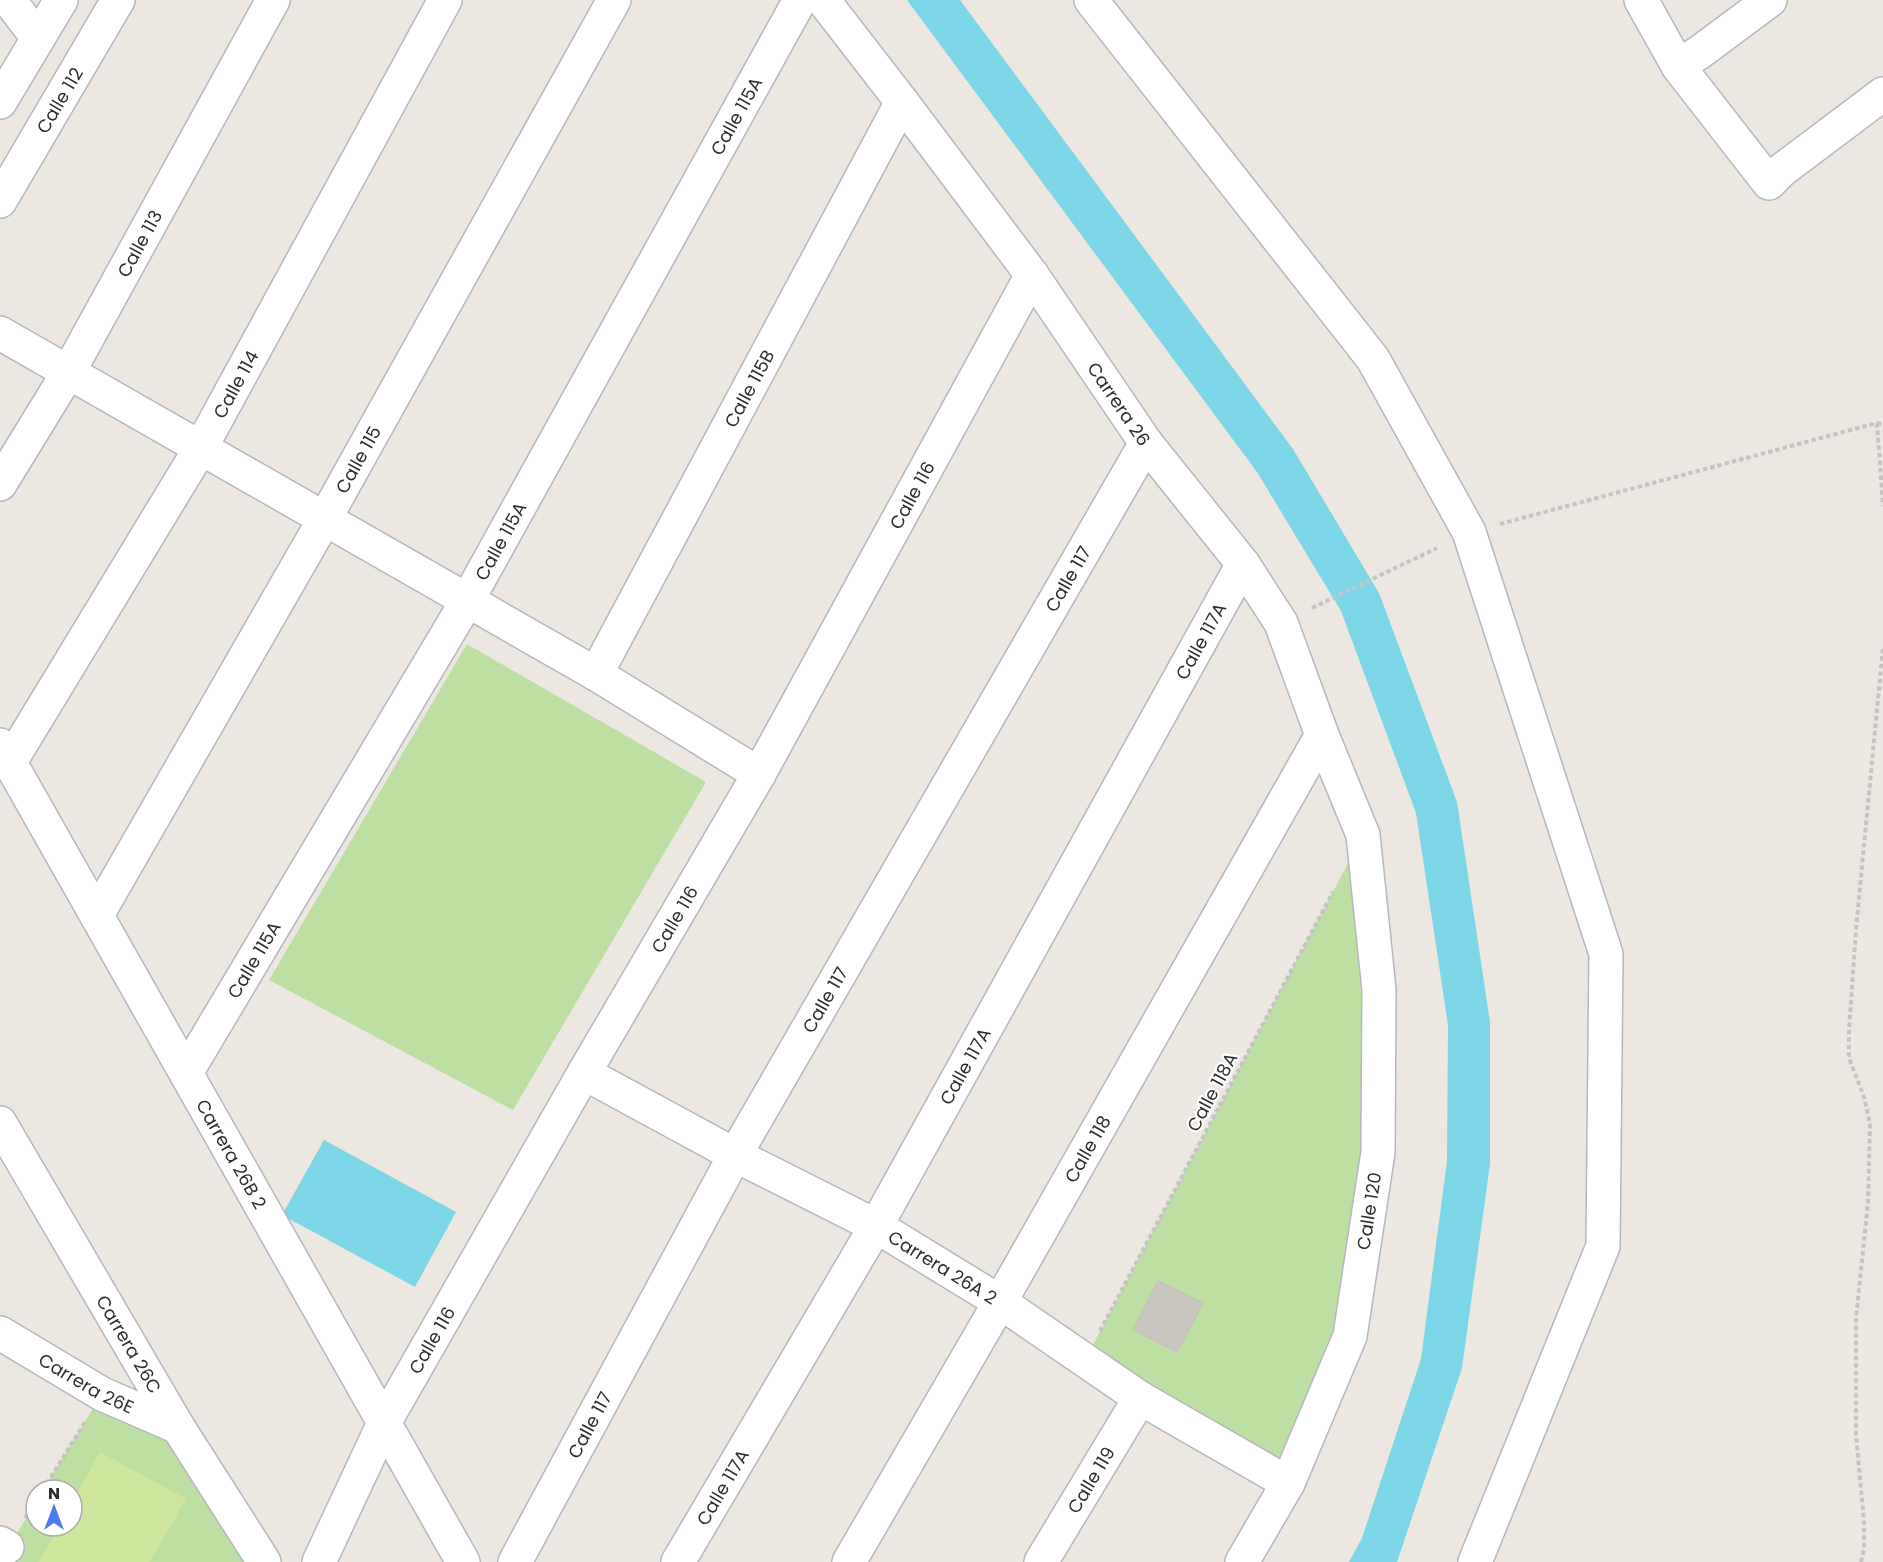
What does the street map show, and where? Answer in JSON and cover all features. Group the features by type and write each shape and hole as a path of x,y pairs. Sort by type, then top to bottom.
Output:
{"street":[{"path":"9,0 38,38"},
{"path":"0,102 60,0"},
{"name":"Calle 112","path":"0,201 118,0"},
{"name":"Calle 113","path":"0,484 68,373 273,0"},
{"name":"Calle 114","path":"5,753 200,449 445,0"},
{"name":"Calle 115","path":"96,915 324,520 614,0"},
{"name":"Calle 115A","path":"186,1073 467,601 800,0"},
{"name":"Carrera 26","path":"823,0 1032,275 1146,443 1243,564 1281,623 1322,735 1363,836"},
{"path":"1092,0 1373,359 1469,532 1606,954 1603,1246 1475,1562"},
{"path":"1641,0 1678,66 1769,183 1782,170 1883,93"},
{"path":"1678,66 1770,0"},
{"name":"Calle 115B","path":"596,674 902,102"},
{"name":"Calle 116","path":"318,1562 384,1423 584,1073 759,774 1032,275"},
{"path":"0,333 596,674 759,774"},
{"name":"Calle 117","path":"515,1562 735,1155 1146,443"},
{"name":"Calle 117A","path":"678,1562 876,1226 1243,564"},
{"name":"Calle 118","path":"849,1562 1000,1302 1322,735"},
{"name":"Carrera 26B 2","path":"5,753 463,1562"},
{"name":"Calle 120","path":"1242,1562 1288,1484 1350,1336 1378,1152 1379,990 1363,836"},
{"name":"Carrera 26A 2","path":"584,1073 735,1155 876,1226 1000,1302 1140,1398 1288,1484"},
{"name":"Carrera 26C","path":"0,1123 178,1427 264,1562"},
{"name":"Carrera 26E","path":"0,1333 102,1394 178,1427"},
{"name":"Calle 119","path":"1041,1562 1140,1398"}],"path":[{"path":"1318,605 1469,532 1880,423 1883,506"},
{"path":"1861,1562 1863,1522 1856,1435 1856,1318 1868,1203 1870,1124 1864,1097 1849,1058 1849,1031 1856,929 1883,647"},
{"name":"Calle 118A","path":"1084,1360 1335,888"},
{"path":"50,1478 102,1394"}],"green space":[{"path":"467,644 706,782 513,1110 269,980"},
{"path":"1363,835 1379,990 1350,1336 1288,1483 1085,1360"},
{"path":"102,1394 178,1427 264,1562 0,1562 24,1521 24,1538 84,1538 84,1478 50,1478"},
{"path":"100,1452 186,1499 150,1562 39,1562 52,1538 84,1538 84,1481"}],"water":[{"path":"907,0 960,0 1293,449 1379,593 1457,802 1490,1022 1490,1164 1462,1368 1397,1562 1349,1562 1362,1538 1421,1359 1447,1161 1448,1025 1416,813 1341,611 1257,472"},
{"path":"324,1140 456,1212 415,1287 282,1215"}],"building":[{"path":"1158,1281 1203,1303 1177,1352 1133,1330"}]}
